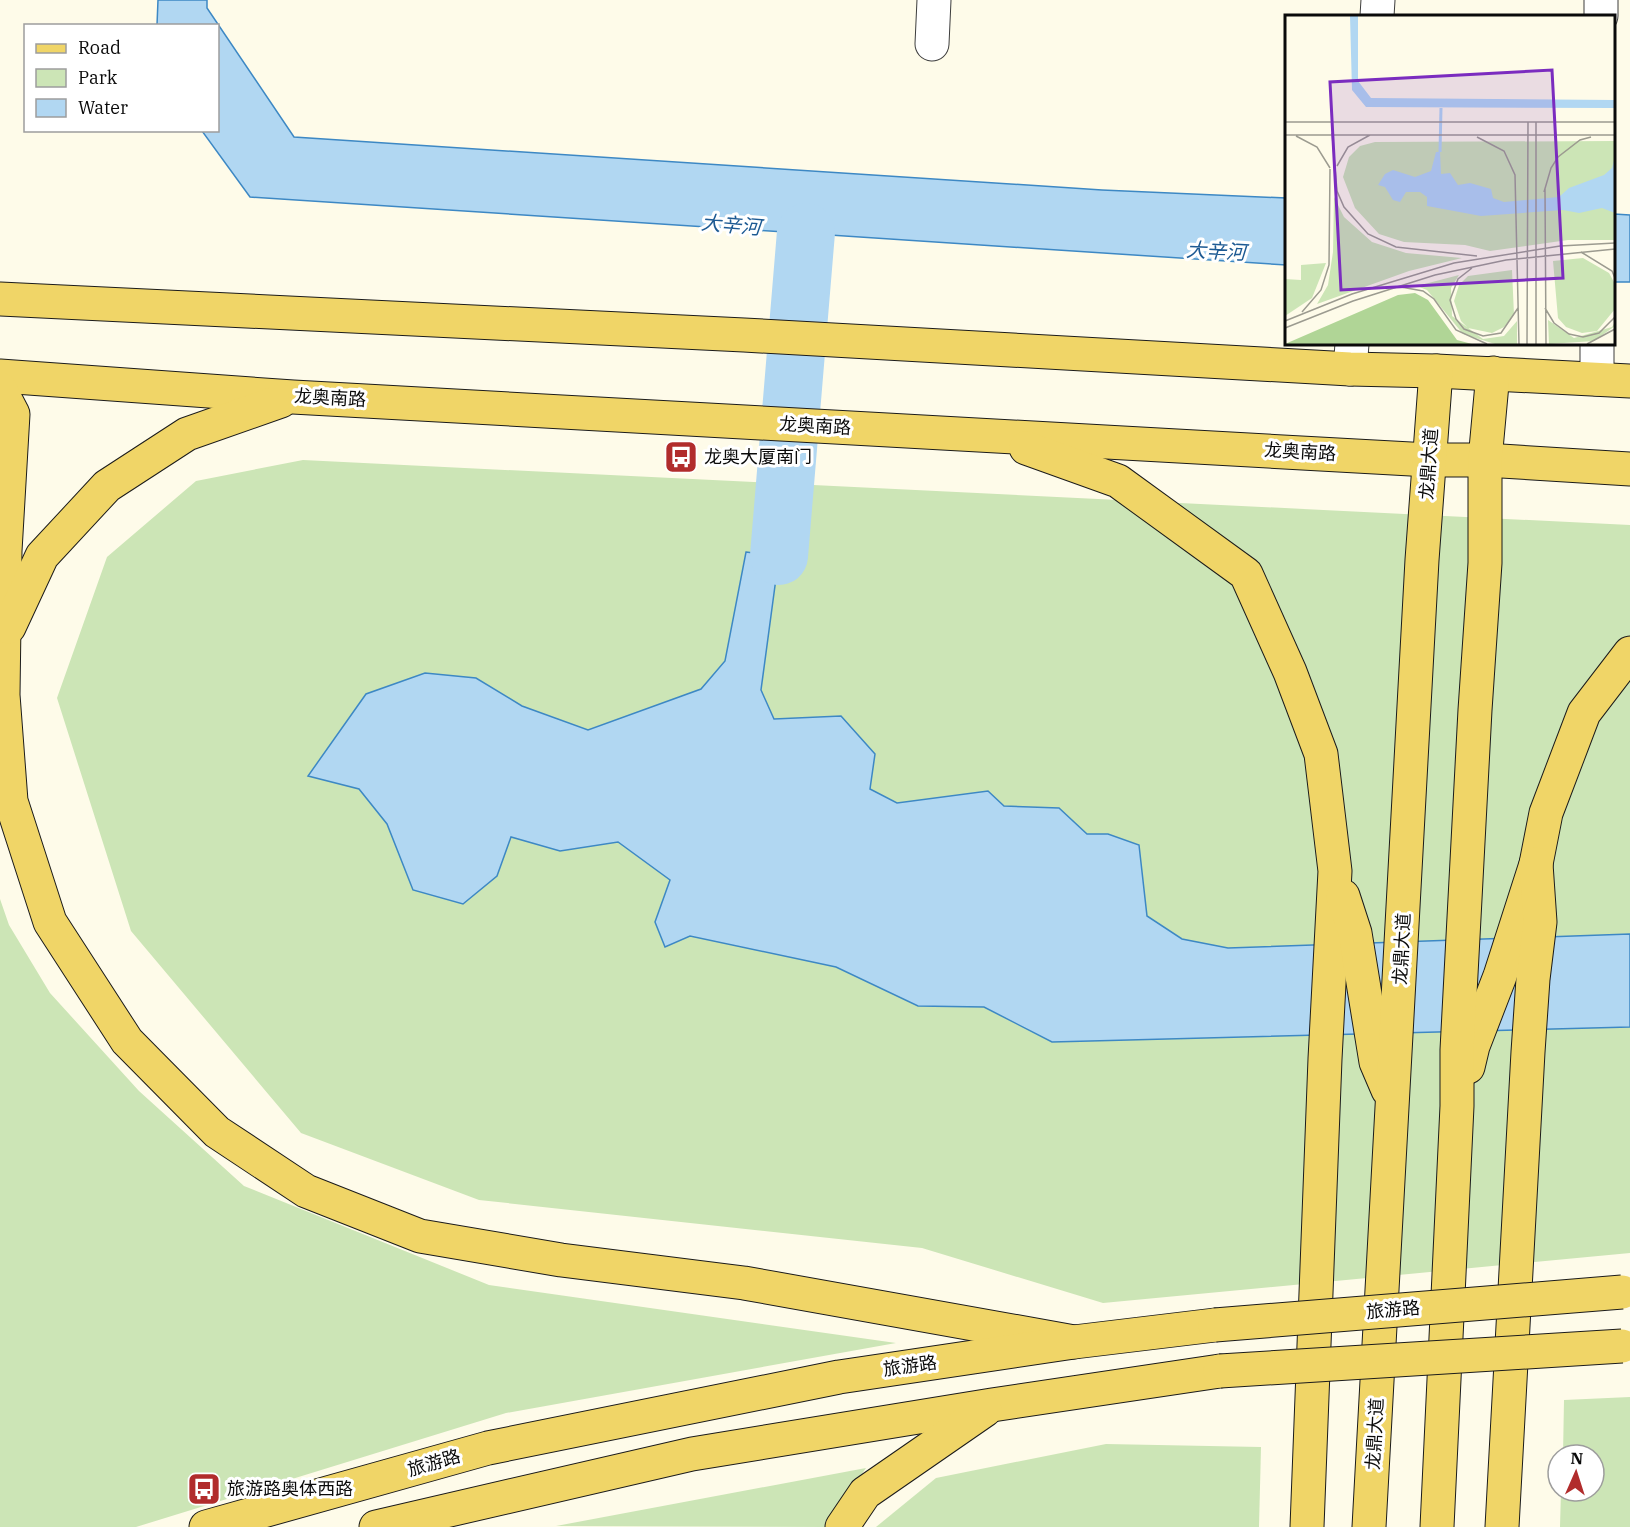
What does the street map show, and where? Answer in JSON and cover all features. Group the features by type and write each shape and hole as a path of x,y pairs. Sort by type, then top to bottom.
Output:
{"main road":[{"path":"0,299 885,343 1351,356 1436,371 1630,381"},
{"name":"龙鼎大道","path":"1369,1527 1393,1105 1386,1067 1407,843 1436,371"},
{"path":"1440,1520 1457,1106 1465,1048 1464,925 1485,563 1485,460 1493,373"},
{"name":"龙奥南路","path":"0,376 293,397 1429,460 1485,460 1630,469"},
{"path":"0,389 13,414 5,550 3,695 11,801 50,922 128,1041 217,1132 306,1191 420,1236 561,1260 744,1283 1074,1342"},
{"path":"4,640 42,556 108,486 188,434 293,397"},
{"path":"991,435 1118,481 1246,574 1290,672 1321,754 1344,931 1386,1067"},
{"path":"1502,1527 1533,980 1528,924 1536,864 1546,813 1584,714 1630,653"},
{"path":"1465,1048 1528,924"},
{"path":"1307,1527 1325,1059 1344,931"},
{"name":"旅游路","path":"206,1527 488,1448 839,1377 1074,1342 1215,1325 1626,1291"},
{"path":"396,1526 692,1454 992,1405 1220,1371 1626,1346"},
{"path":"842,1527 865,1492 992,1405"},
{"path":"1359,1527 1372,1488"}],"street":[{"path":"932,44 934,0"},
{"path":"1377,15 1378,0"},
{"path":"1597,345 1597,379"}],"green space":[{"path":"303,460 1630,525 1630,1253 1103,1303 922,1248 479,1200 301,1133 131,931 57,698 107,557 196,481"},
{"path":"0,899 9,925 50,993 139,1091 244,1186 489,1285 896,1343 506,1413 136,1527 0,1527"},
{"path":"1630,1397 1630,1527 1560,1527 1561,1503 1606,1503 1606,1443 1563,1443 1564,1400"},
{"path":"1106,1444 1261,1447 1259,1527 876,1527 936,1478"},
{"path":"866,1468 825,1527 556,1526"}],"water":[{"path":"158,0 207,0 207,8 218,24 157,24"},
{"name":"大辛河","path":"219,26 294,137 1102,190 1285,198 1285,265 250,197 203,132 219,132"},
{"path":"1615,214 1630,215 1630,282 1615,282"},
{"path":"746,552 779,556 761,690 774,719 841,716 875,754 870,789 897,803 988,791 1004,806 1059,808 1087,834 1108,834 1139,845 1147,916 1182,939 1228,948 1630,934 1630,1027 1052,1042 984,1007 918,1006 836,967 690,936 665,947 655,922 670,880 618,842 560,851 511,837 497,876 463,904 413,890 387,824 359,789 308,776 366,694 425,673 476,678 522,706 588,730 701,689 725,661"}],"waterway":[{"path":"779,556 806,232"}],"place":[{"name":"龙奥大厦南门","path":"681,457"},
{"name":"旅游路奥体西路","path":"204,1489"}]}
